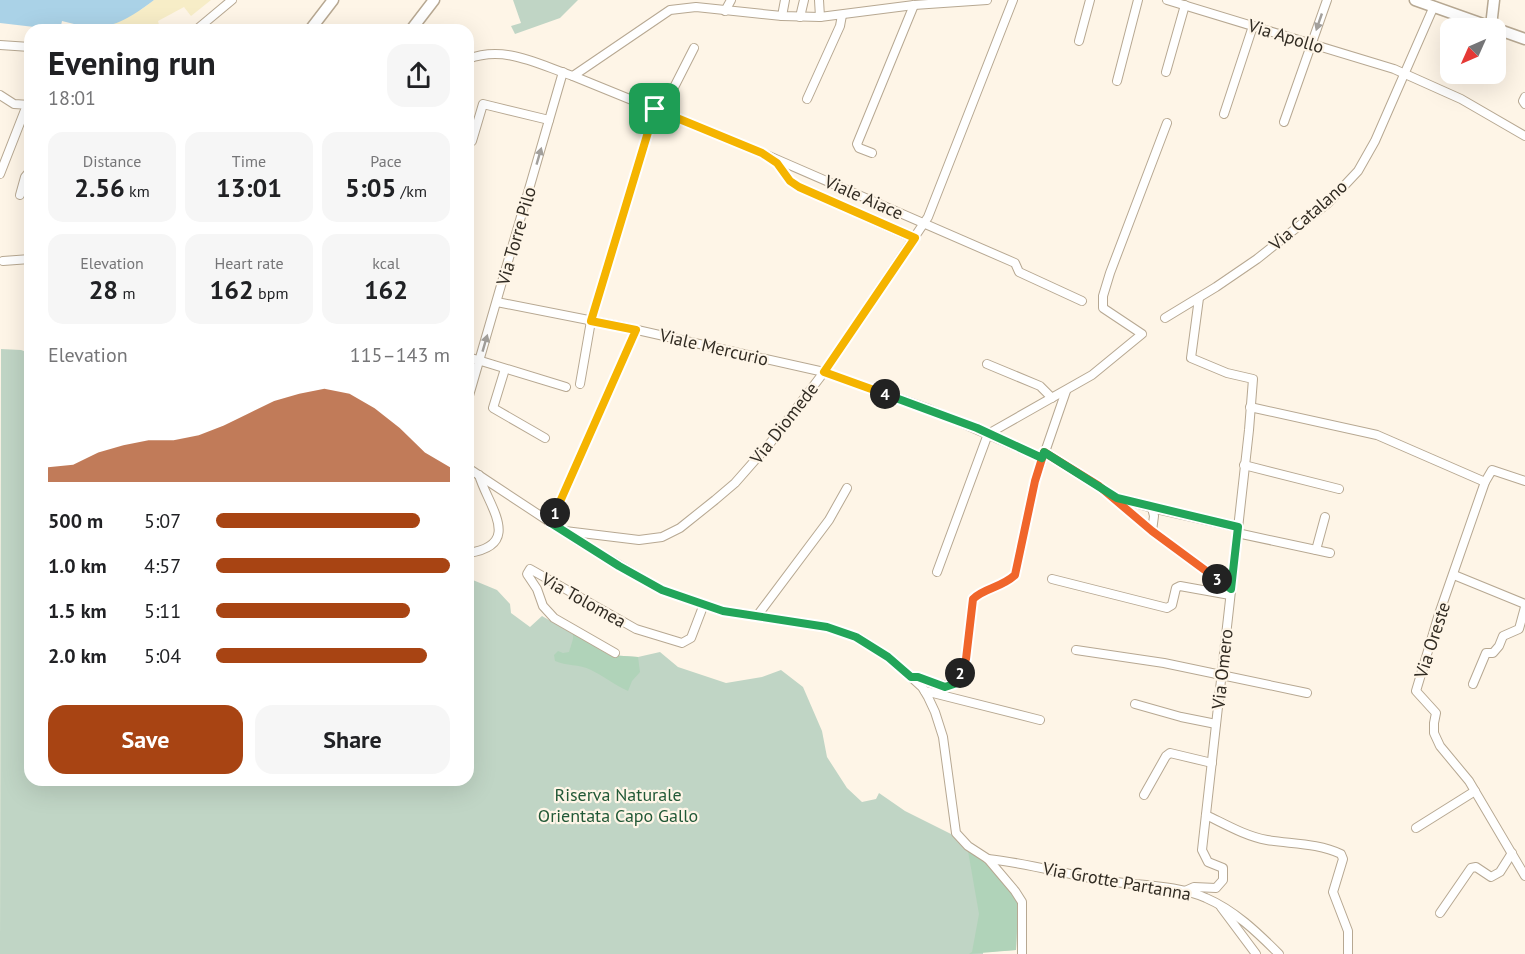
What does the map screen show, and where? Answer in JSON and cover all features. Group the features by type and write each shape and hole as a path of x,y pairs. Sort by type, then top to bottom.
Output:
{"main road":[{"path":"315,24 333,0"},
{"path":"416,24 435,0"},
{"path":"1415,0 1468,18"},
{"path":"1492,18 1494,0"},
{"path":"1506,32 1525,39"}],"street":[{"path":"204,24 232,0"},
{"path":"726,11 731,0"},
{"path":"782,16 785,0"},
{"path":"800,17 804,0"},
{"path":"819,0 820,17"},
{"path":"573,75 670,10 696,8 820,17 914,4 987,0"},
{"name":"Via Diomede","path":"563,531 639,540 662,537 680,528 716,500 749,468 824,372 925,223 1013,0"},
{"path":"1079,41 1090,0"},
{"path":"1117,81 1138,0"},
{"name":"Via Apollo","path":"1167,0 1405,73 1461,99 1525,136"},
{"path":"1284,122 1327,0"},
{"path":"872,153 859,148 857,144 914,4"},
{"path":"1166,72 1185,5"},
{"name":"Via Catalano","path":"1165,318 1199,298 1273,246 1328,203 1358,171 1375,141 1434,6"},
{"path":"807,99 840,26 842,15"},
{"path":"1224,114 1253,26"},
{"path":"0,45 24,47"},
{"path":"580,384 591,321 659,110 694,48"},
{"name":"Viale Aiace","path":"474,57 499,53 573,75 762,153 1015,263 1019,272 1082,302"},
{"name":"Via Torre Pilo","path":"474,380 563,72"},
{"path":"0,95 10,103 24,105"},
{"path":"474,134 483,104 549,120"},
{"path":"0,174 24,115"},
{"path":"937,572 988,434 1092,375 1142,334 1103,308 1104,296 1123,237 1167,123"},
{"path":"762,153 777,163 790,181 799,187 915,238"},
{"path":"20,195 24,181"},
{"path":"3,261 24,259"},
{"name":"Via Omero","path":"1185,891 1194,887 1216,888 1223,880 1223,868 1208,862 1202,850 1253,379 1227,373 1191,358 1199,298"},
{"name":"Viale Mercurio","path":"497,302 824,372 929,409 1043,455 1099,486"},
{"path":"551,523 636,330"},
{"path":"474,359 566,387"},
{"path":"987,364 1040,386 1052,398"},
{"path":"505,369 493,408 545,438"},
{"path":"911,677 918,677 945,687 954,684 966,659 973,599 978,594 1007,583 1015,575 1043,455 1066,391"},
{"path":"1250,406 1377,435 1485,482 1492,470 1525,481"},
{"path":"1244,465 1339,489"},
{"path":"474,472 563,531 662,590 723,611 827,627 856,637 888,657 911,677 925,691 943,737 956,832 968,846 988,859 1022,902 1022,954"},
{"path":"474,552 484,551 497,538 499,530 498,518 483,490 479,475"},
{"name":"Via Oreste","path":"1485,482 1439,614 1416,691 1436,713 1434,733 1440,746 1454,760 1475,791 1525,876"},
{"path":"1099,486 1117,498 1330,553"},
{"path":"1099,486 1230,592"},
{"path":"757,616 829,520 848,488"},
{"path":"1152,508 1154,516 1152,531"},
{"path":"1316,550 1325,517"},
{"name":"Via Tolomea","path":"615,653 554,618 543,606 537,589 527,574 530,569 636,629 682,643 691,638 704,604"},
{"path":"1454,575 1525,605 1519,629 1503,636 1493,653 1486,653 1473,684"},
{"path":"1052,579 1167,608 1172,605 1176,588 1180,586 1230,592"},
{"path":"1076,650 1164,663 1307,693"},
{"path":"925,691 1040,720"},
{"path":"1135,704 1216,724"},
{"path":"1144,795 1166,756 1170,753 1212,763"},
{"path":"1416,828 1475,791"},
{"path":"1206,814 1231,828 1264,839 1330,849 1341,854 1343,859 1333,892 1348,931 1348,954"},
{"path":"1440,913 1471,868 1476,867 1491,876 1500,872 1512,853"},
{"name":"Via Grotte Partanna","path":"988,859 1011,861 1074,876 1185,891 1205,897 1221,906 1256,954"},
{"path":"1221,906 1239,918 1279,954"}],"green space":[{"path":"513,0 578,0 560,18 515,34 511,26 521,23"},
{"name":"Riserva Naturale Orientata Capo Gallo","path":"1,349 24,351 24,786 474,786 474,580 497,590 510,604 511,613 530,627 542,616 609,655 638,657 660,652 678,667 726,683 762,677 781,670 803,687 822,731 827,757 847,788 862,802 876,799 879,793 905,811 955,836 968,851 989,864 1018,913 1016,950 983,952 983,954 0,954"},
{"path":"573,633 609,655 638,657 640,672 632,681 628,691 596,672 555,661 554,655 558,651 569,652"},
{"path":"968,851 989,864 1018,901 1016,950 969,954 972,952 979,914"}],"sand":[{"path":"154,0 211,0 191,16 184,7 158,21 159,24 108,24 142,9"}],"water":[{"path":"0,0 154,0 135,14 114,24 74,24 62,21 61,24 24,26 0,23"}],"route":[{"path":"655,109 591,321 636,330 551,523 662,590 723,611 827,627 856,637 888,657 911,677 918,677 945,687 954,684 966,659 973,599 978,594 1007,583 1015,575 1022,551 1035,481 1044,452 1099,486 1152,531 1231,589 1238,527 1117,498 1099,486 1071,468 1044,452 1042,458 929,409 824,372 915,238 799,187 790,181 777,163 762,153 655,109"}]}
